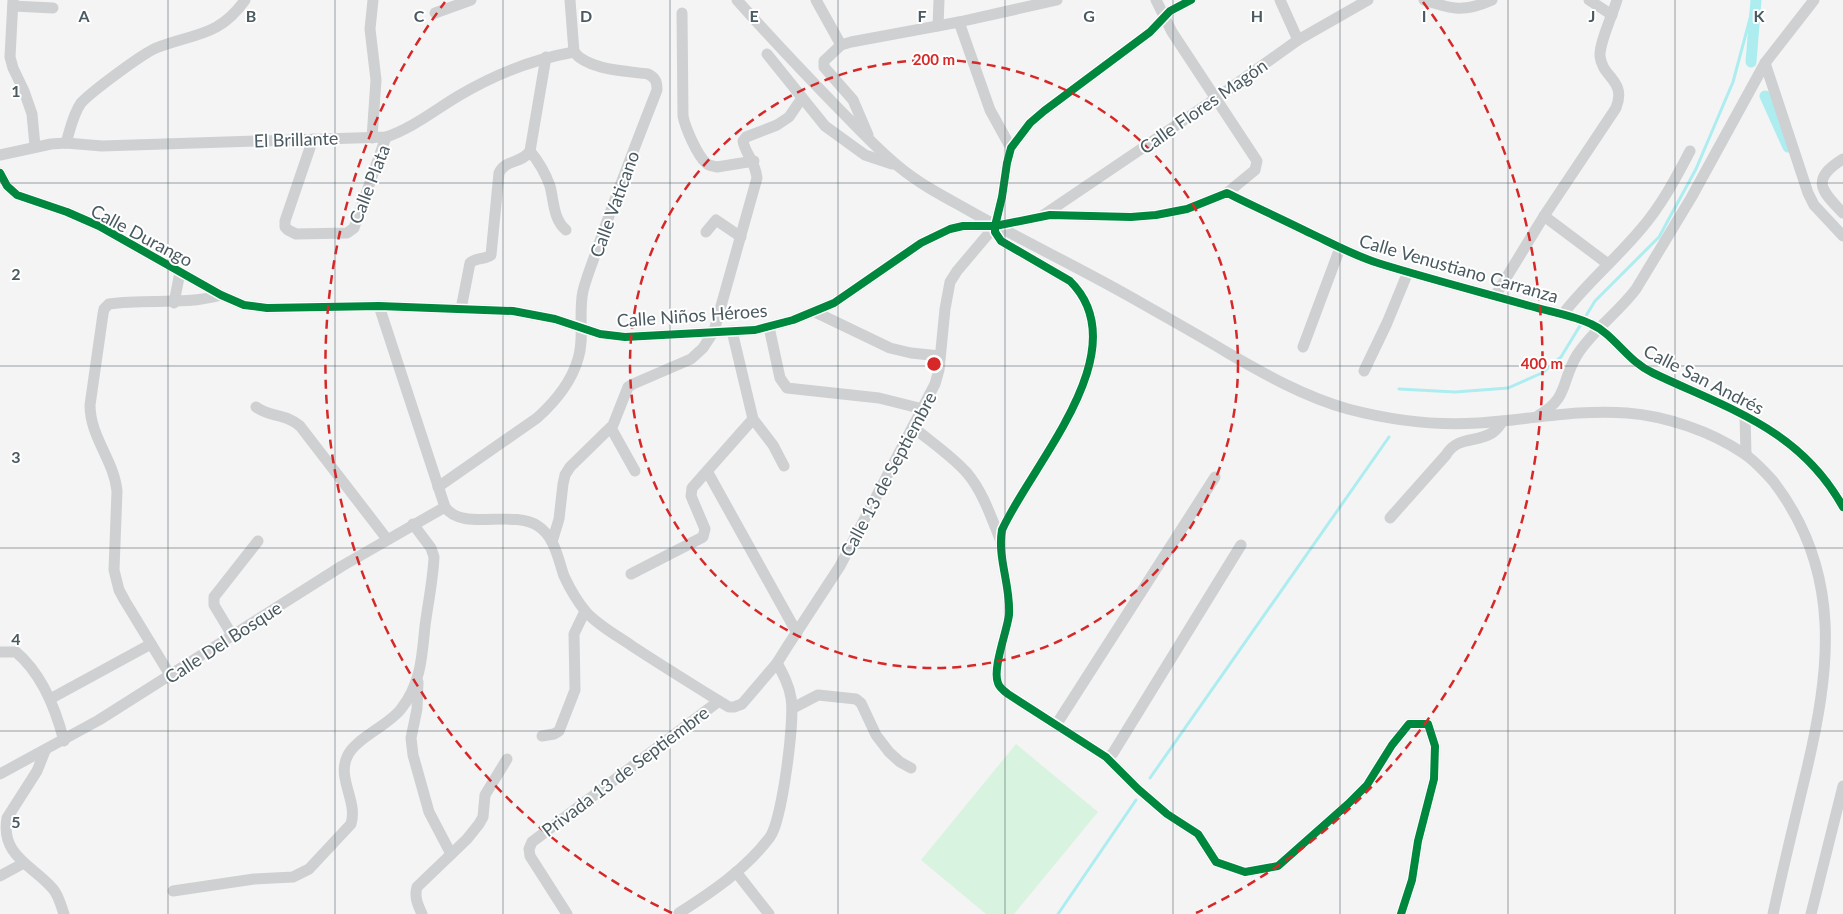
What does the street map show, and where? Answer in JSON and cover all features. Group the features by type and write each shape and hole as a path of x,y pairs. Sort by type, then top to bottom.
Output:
{"street":[{"path":"66,143 76,113 89,96 143,55 220,26 236,12 245,0"},
{"path":"372,138 376,80 370,29 373,0"},
{"path":"435,13 471,0"},
{"path":"570,0 574,52"},
{"path":"738,0 869,140 896,165 995,226 1096,276 1295,390 1372,415 1405,421 1444,424 1611,412 1646,415 1692,428 1746,454 1780,489 1808,528 1819,557 1829,612 1830,638 1826,684 1773,914"},
{"path":"816,0 840,46"},
{"path":"938,0 938,26"},
{"path":"869,140 853,100 824,67 824,61 840,46 851,42 959,22 1058,0"},
{"path":"995,226 1040,216 1156,216 1186,209 1227,193 1255,170 1257,161 1215,99 1164,17 1156,0"},
{"path":"1000,539 1005,523 1070,417 1076,404 1094,344 1094,334 1088,309 1077,288 1070,281 1001,241 995,232 1010,148 1030,123 1044,111 1150,32 1170,11 1191,0"},
{"path":"1280,0 1298,40"},
{"name":"Calle Flores Magón","path":"1040,216 1215,99 1298,40 1368,0"},
{"path":"1424,0 1459,9 1480,5 1492,0"},
{"path":"1589,0 1612,15"},
{"path":"1495,296 1544,216 1616,108 1618,88 1603,66 1600,53 1617,0"},
{"path":"1535,417 1554,405 1559,399 1568,373 1595,326 1626,302 1636,289 1691,198 1765,63 1814,0"},
{"path":"35,146 34,126 28,102 13,68 6,25 13,3 54,8"},
{"path":"682,13 683,116 686,129 707,164 717,167 754,162"},
{"path":"959,22 990,110 1010,148"},
{"name":"El Brillante","path":"0,155 35,146 66,143 102,146 386,137 407,128 473,88 546,57 574,52"},
{"name":"Calle Vaticano","path":"438,488 551,406 567,384 578,360 581,349 580,328 583,290 615,196 657,90 657,82 648,74 584,62 574,52"},
{"path":"767,54 824,126 865,155 896,165"},
{"path":"461,309 470,263 473,260 492,255 499,173 504,165 521,160 530,151 546,57"},
{"path":"1765,63 1808,193 1814,205 1843,236"},
{"path":"552,542 560,519 565,475 570,467 611,428 628,387 690,359 703,348 714,332 756,178 754,162 744,146 744,139 777,125 789,117 802,98"},
{"name":"Calle Plata","path":"313,139 285,221 288,230 296,234 351,231 357,223 386,137"},
{"path":"530,151 541,164 550,186 554,211 566,230"},
{"path":"1568,316 1575,298 1652,216 1674,182 1690,151"},
{"path":"1843,159 1830,168 1822,177 1825,192 1843,213"},
{"name":"Calle Durango","path":"0,173 7,186 17,195 67,212 99,226 221,295"},
{"name":"Calle Venustiano Carranza","path":"1227,193 1340,248 1379,263 1568,316 1595,326"},
{"path":"1544,216 1608,264"},
{"path":"706,232 716,220 741,237"},
{"name":"Calle Niños Héroes","path":"221,295 244,305 266,308 379,306 513,311 555,319 600,334 625,337 732,331 769,327 815,312 848,294 937,234 963,226 995,226"},
{"name":"Calle 13 de Septiembre","path":"719,702 729,707 739,706 777,663 840,566 935,384 940,356 944,309 950,282 956,271 995,226"},
{"path":"1303,347 1340,248"},
{"path":"174,303 180,272"},
{"path":"1364,371 1387,323 1408,272"},
{"path":"170,675 125,601 116,580 114,570 116,479 93,429 90,418 90,405 104,308 109,304 118,303 174,303 221,295"},
{"path":"379,306 444,507 449,513 455,517 464,518 515,519 528,522 546,532 552,542 572,592 585,610 603,627 719,702"},
{"path":"815,312 890,348 911,353 940,356"},
{"name":"Calle San Andrés","path":"1595,326 1639,366 1745,415 1778,435 1814,467 1830,485 1843,507"},
{"path":"769,327 780,378 787,388 879,398 923,409"},
{"path":"732,331 753,419 773,445 784,466"},
{"path":"256,407 270,414 286,416 300,426 387,539"},
{"path":"1745,415 1746,454"},
{"path":"631,574 702,537 705,529 691,496 692,488 753,419"},
{"path":"1390,518 1446,455 1450,448 1462,442 1491,434 1503,421"},
{"path":"914,427 968,475 980,494 1000,539 1009,607 997,671 998,684 1008,694 1106,757 1166,814 1198,834 1216,862 1245,872 1278,866 1367,785 1392,745 1409,724 1428,724 1434,746 1434,779 1418,841 1412,880 1401,914"},
{"path":"611,428 635,471"},
{"path":"707,471 797,633"},
{"path":"1056,725 1215,477"},
{"name":"Calle Del Bosque","path":"0,774 64,741 124,705 232,635 387,539 444,507"},
{"path":"413,524 431,548 434,557 418,678 417,708 411,738 412,755 429,812 451,854"},
{"path":"232,635 214,605 214,597 258,541"},
{"path":"1106,757 1113,753 1241,545"},
{"path":"542,736 559,731 575,690 574,634 585,610"},
{"path":"50,699 151,644"},
{"path":"0,652 16,652 24,658 50,699 58,716 64,741"},
{"path":"680,913 709,894 736,872 763,845 774,829 788,755 793,708 787,683 777,663"},
{"path":"173,891 254,879 293,877 309,869 351,824 353,807 344,772 348,754 402,708 418,678"},
{"path":"793,708 818,695 856,699 861,703 876,735 889,752 900,762 911,768"},
{"name":"Privada 13 de Septiembre","path":"567,914 530,856 529,849 532,842 719,702"},
{"path":"45,751 38,771 7,818 5,826 8,844 13,854 22,864 37,874 55,891 64,914"},
{"path":"422,914 415,894 417,887 467,839 479,824 483,817 485,795 507,759"},
{"path":"1811,914 1843,786"},
{"path":"0,876 22,864"},
{"path":"736,872 769,914"}],"green space":[{"path":"1016,744 1098,812 1014,914 986,914 921,860"}],"waterway":[{"path":"1399,389 1455,392 1508,388 1542,373 1561,357 1595,301 1659,237 1696,169 1733,82 1755,0"},
{"path":"1751,62 1756,0"},
{"path":"1765,96 1788,147"},
{"path":"1150,778 1389,437"},
{"path":"1058,914 1136,800"}],"cycle path":[{"path":"1191,0 1170,11 1150,32 1044,111 1030,123 1011,148 995,232 1001,241 1070,281 1088,309 1093,340 1087,373 1073,407 1002,530 1001,551 1008,593 1009,615 998,660 998,683 1008,694 1106,757 1138,789 1167,814 1198,834 1216,862 1245,872 1278,866 1367,785 1392,745 1409,724 1428,724 1435,746 1434,779 1418,841 1412,880 1401,914"},
{"path":"0,173 7,186 17,195 67,212 99,226 221,295 244,305 267,308 379,306 513,311 555,319 600,334 625,337 755,330 793,320 834,303 921,243 950,229 963,226 995,226 1050,215 1131,217 1156,215 1187,209 1227,193 1372,261 1569,316 1599,328 1644,368 1734,410 1783,439 1805,458 1825,480 1843,507"}]}
